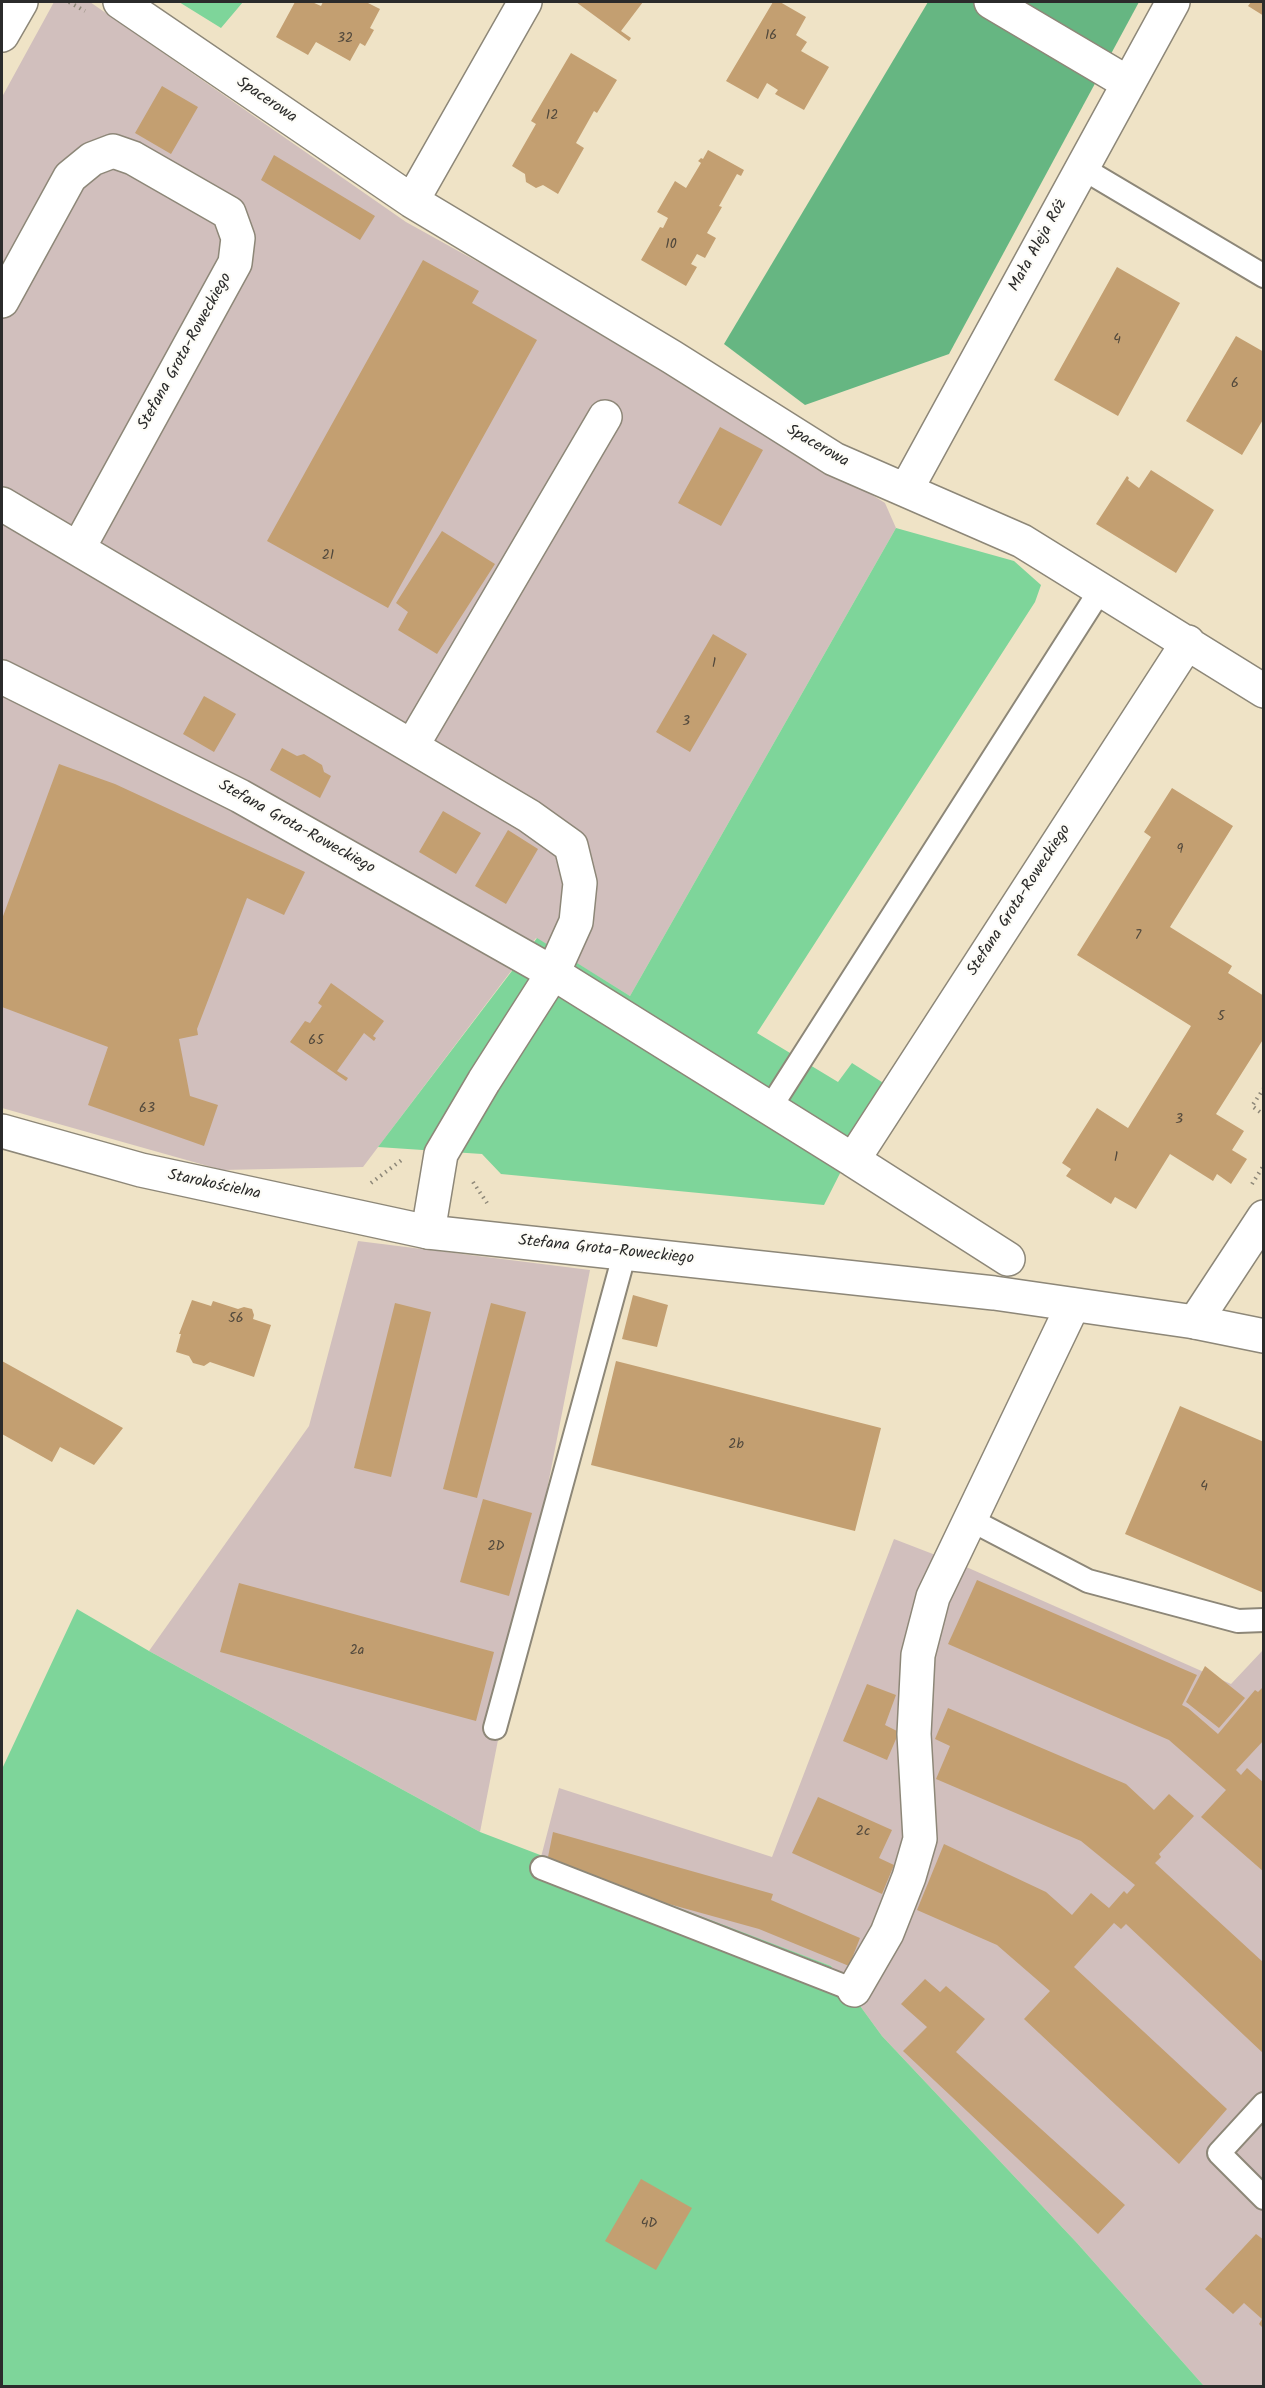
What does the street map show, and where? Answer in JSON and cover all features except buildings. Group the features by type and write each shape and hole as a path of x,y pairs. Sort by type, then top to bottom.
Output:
{"street":[{"path":"2,34 21,2"},
{"name":"Spacerowa","path":"120,2 412,201 672,357 834,459 1022,541 1188,642 1263,691"},
{"path":"412,201 525,2"},
{"path":"991,2 1128,83"},
{"name":"Mała Aleja Róż","path":"906,490 1173,2"},
{"name":"Stefana Grota-Roweckiego","path":"2,301 70,177 92,159 113,151 133,158 228,213 238,238 235,263 78,549"},
{"path":"412,747 605,417"},
{"path":"2,504 529,816 571,846 580,883 576,922 553,973 484,1081 441,1154 428,1232"},
{"name":"Stefana Grota-Roweckiego","path":"853,1160 1188,642"},
{"name":"Stefana Grota-Roweckiego","path":"2,677 240,796 553,973 1008,1259"},
{"name":"Starokościelna","path":"2,1131 141,1170 428,1232"},
{"path":"1195,1322 1263,1217"},
{"name":"Stefana Grota-Roweckiego","path":"428,1232 994,1293 1195,1322 1263,1336"},
{"path":"854,1990 887,1933 909,1877 920,1839 914,1734 918,1655 933,1597 1073,1305"}],"lane":[{"path":"1082,168 1263,276"},
{"path":"770,1108 1101,589"},
{"path":"495,1728 625,1252"},
{"path":"971,1520 1088,1581 1238,1621 1263,1620"},
{"path":"542,1868 854,1990"},
{"path":"1263,2104 1220,2153 1263,2198"}],"path":[{"path":"1263,1088 1252,1106 1263,1115"},
{"path":"368,1185 408,1155 461,1162 487,1203 499,1204"}],"shaded area":[{"path":"54,2 90,2 406,222 655,360 885,503 896,528 630,996 536,938 363,1167 222,1170 2,1108 2,97"},
{"path":"358,1241 590,1270 480,1832 149,1651 309,1426"},
{"path":"894,1539 964,1566 1231,1684 1263,1650 1263,2386 1204,2386 1077,2243 882,2036 831,1966 541,1857 559,1788 772,1857"}],"green space":[{"path":"179,2 243,2 221,28"},
{"path":"928,2 1139,2 949,354 805,405 724,344"},
{"path":"896,528 1014,561 1041,585 1035,602 757,1033 838,1082 852,1063 885,1084 824,1205 501,1174 482,1154 378,1147 537,938 630,996"},
{"path":"77,1609 149,1651 480,1832 831,1966 882,2036 1077,2243 1204,2386 2,2386 2,1769"}]}
